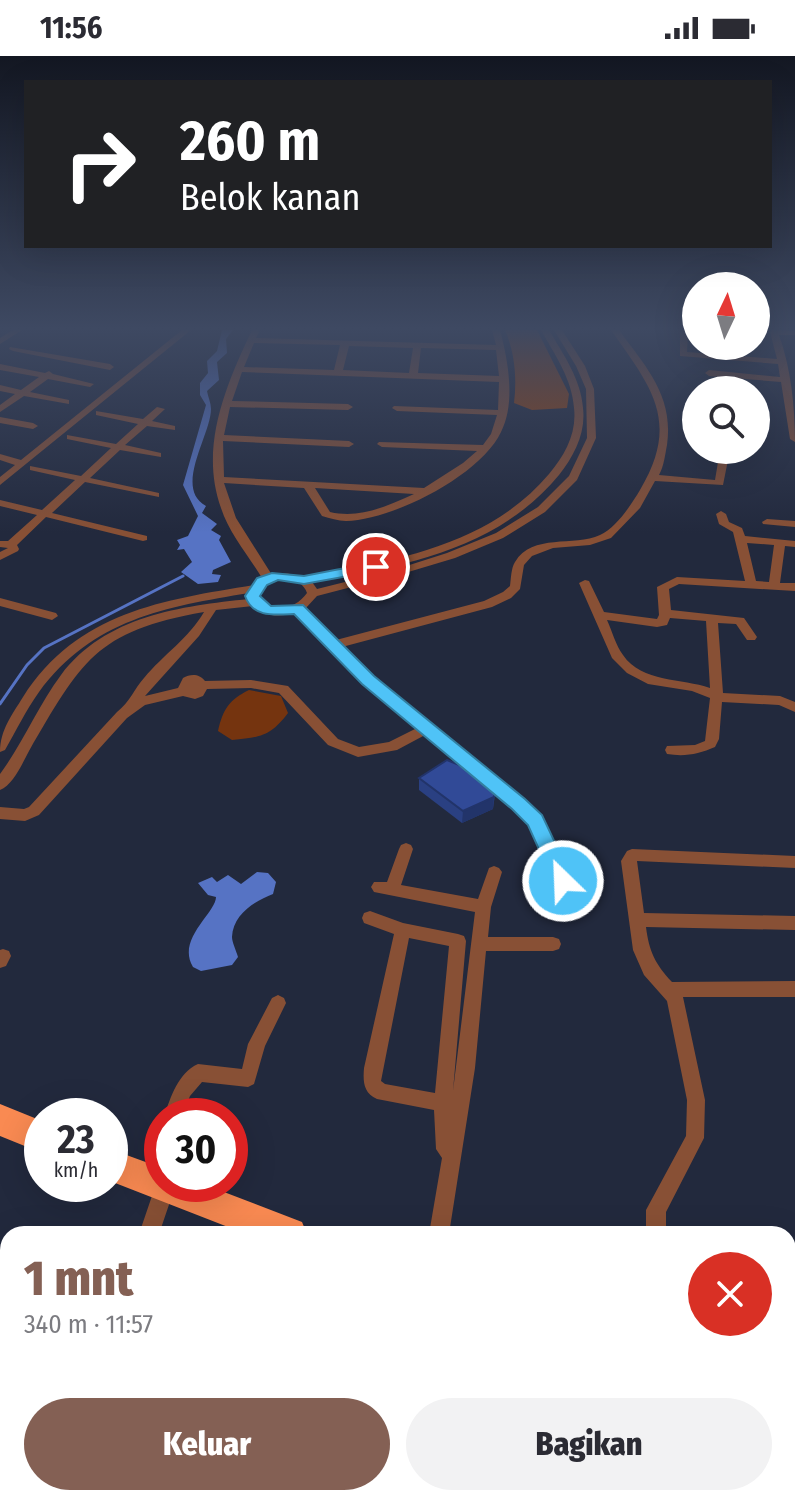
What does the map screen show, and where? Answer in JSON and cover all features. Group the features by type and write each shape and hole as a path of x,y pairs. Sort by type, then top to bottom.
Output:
{"highway":[{"path":"0,1120 24,1130"},
{"path":"204,1202 268,1226"}],"street":[{"path":"45,398 66,402"},
{"path":"0,470 3,461 86,398"},
{"path":"0,482 27,466 107,398"},
{"path":"230,398 218,438 219,480 236,530 268,578"},
{"path":"307,484 326,514 338,519 374,512 428,491 474,462 486,448 499,426 502,398"},
{"path":"0,747 47,673 89,634 120,617 256,588 268,578 287,575 304,580 421,555 463,540 500,521 534,499 554,476 574,441 579,408 577,398"},
{"path":"313,593 437,562 493,538 528,517 565,486 587,455 592,434 591,398"},
{"path":"334,645 447,617 507,595 516,587 519,564 524,557 551,545 602,539 626,518 654,478 663,451 665,426 658,398"},
{"path":"228,404 348,407"},
{"path":"791,404 795,439"},
{"path":"397,408 502,413"},
{"path":"579,408 593,408"},
{"path":"0,557 13,551 5,544 44,514 160,409"},
{"path":"99,413 172,428"},
{"path":"0,420 33,426"},
{"path":"70,437 158,455"},
{"path":"218,438 349,444"},
{"path":"382,444 486,448"},
{"path":"3,461 155,495"},
{"path":"654,478 719,483 722,464"},
{"path":"219,480 428,491"},
{"path":"0,503 143,538"},
{"path":"721,514 724,524 737,528 751,583"},
{"path":"767,522 795,524"},
{"path":"741,539 795,544"},
{"path":"774,584 780,543"},
{"path":"304,580 313,593"},
{"path":"602,616 661,623 665,615 663,587 671,582 795,587"},
{"path":"585,583 618,658 631,670 652,681 694,687 717,697 780,701 795,707"},
{"path":"256,588 253,596 255,602 260,607 278,612 298,609 311,599 313,593"},
{"path":"0,602 52,616"},
{"path":"0,785 66,677 83,658 106,640 134,625 212,607 255,602"},
{"path":"0,813 25,815 34,811 134,705 143,689 197,630 212,607"},
{"path":"298,609 368,680 536,820 563,881"},
{"path":"665,615 743,622 751,637"},
{"path":"672,750 696,750 710,744 717,697 712,619"},
{"path":"164,668 185,686"},
{"path":"134,705 199,681 203,685 251,684 283,689 333,742 358,752 392,747 426,729"},
{"path":"406,849 385,889 483,907"},
{"path":"656,1226 656,1210 695,1138 696,1100 675,998 650,970 641,950 629,861 632,855 795,862"},
{"path":"452,1105 483,907 494,872"},
{"path":"370,918 403,930 458,941 452,1153 440,1226"},
{"path":"638,920 795,923"},
{"path":"403,930 372,1083 377,1090 385,1093 452,1105"},
{"path":"479,944 553,944"},
{"path":"670,990 795,989"},
{"path":"180,1098 198,1073 248,1078 256,1048 278,1003"},
{"path":"150,1226 155,1202"}],"shaded area":[{"path":"514,398 568,398 567,408 532,410 514,403"},
{"path":"249,690 281,696 288,713 276,727 264,734 232,740 218,731 222,717 236,698"}],"water":[{"path":"202,398 209,398 211,407 196,460 193,487 197,498 206,506 202,513 217,524 211,530 221,536 219,540 231,562 213,570 212,574 221,575 218,582 198,584 181,572 192,562 184,549 177,550 180,545 177,540 188,536 198,516 183,485 206,405"},
{"path":"257,872 268,873 276,882 273,894 252,905 236,922 232,937 238,957 232,965 201,971 193,967 189,946 216,897 208,895 198,883 212,877 217,882 228,875 241,884"}],"building":[{"path":"447,760 476,772 496,787 494,797 463,811 419,778"}],"waterway":[{"path":"0,704 27,665 44,648 183,576"}],"route":[{"path":"376,567 304,580 287,575 268,578 256,588 253,596 260,607 268,611 298,609 368,680 519,804 536,820 563,881"}]}
